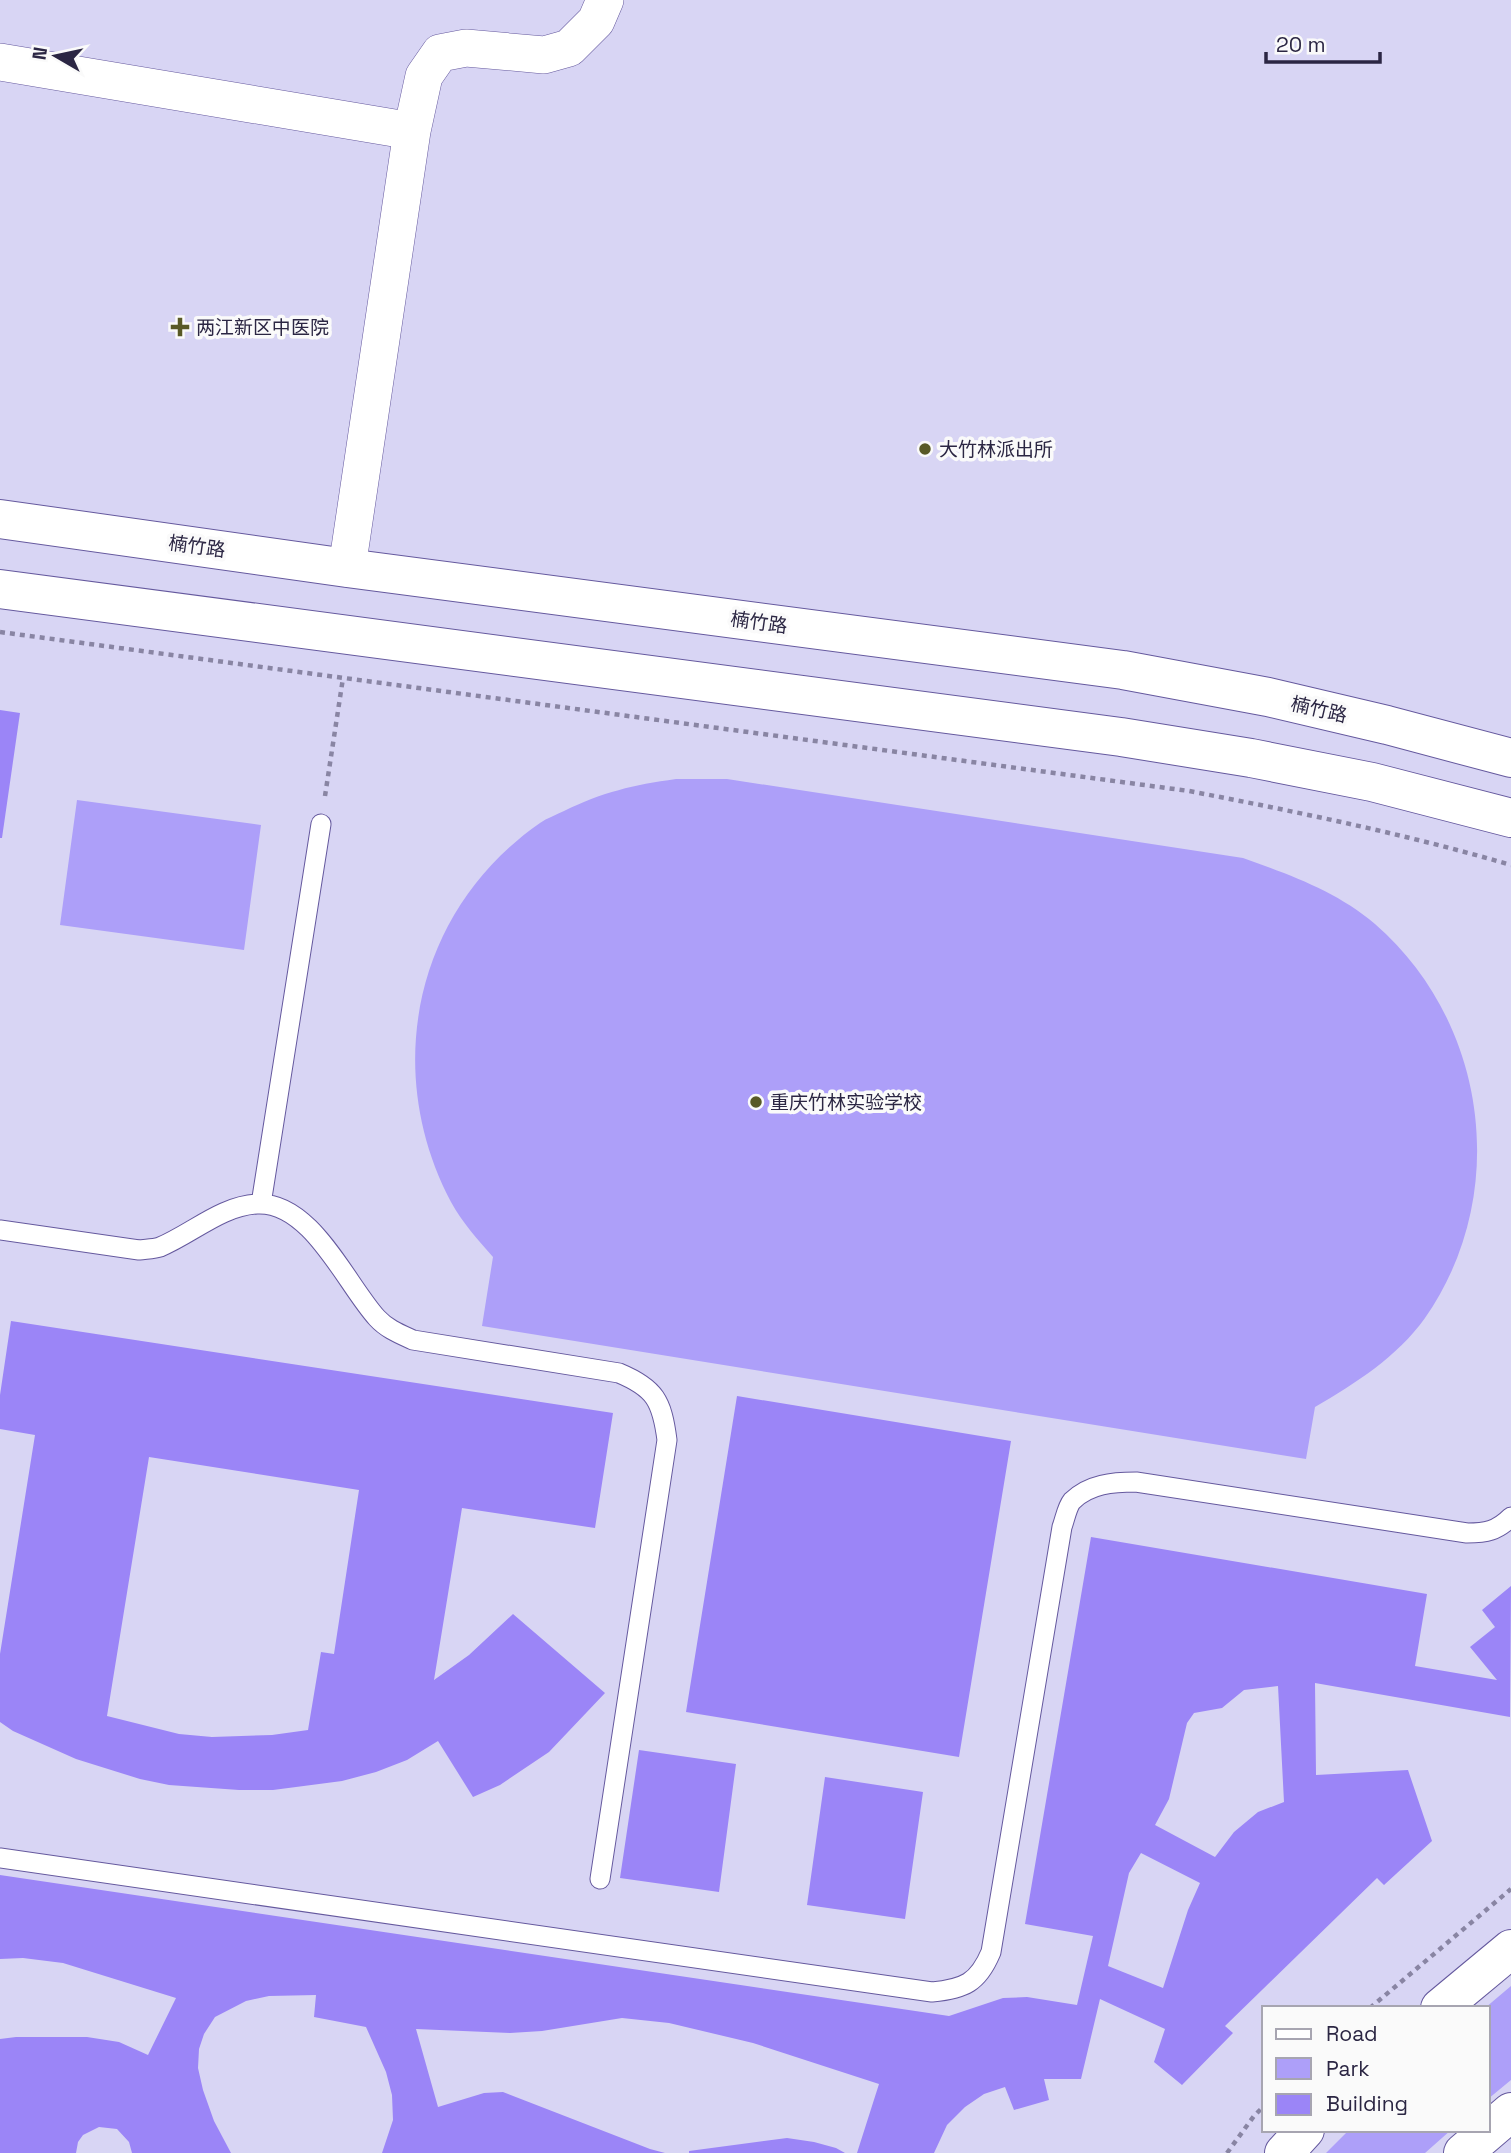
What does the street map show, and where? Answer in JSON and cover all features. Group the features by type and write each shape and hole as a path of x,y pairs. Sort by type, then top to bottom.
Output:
{"main road":[{"name":"楠竹路","path":"0,519 347,568 1123,670 1268,697 1511,758"},
{"path":"0,589 1134,739 1251,758 1372,782 1511,818"},
{"path":"1442,2006 1511,1949"},
{"path":"1490,2130 1511,2112"},
{"path":"1284,2153 1304,2132"},
{"path":"1463,2153 1488,2132"}],"street":[{"path":"347,568 412,131 424,76 440,53 466,48 544,55 569,48 596,21 605,0"},
{"path":"0,62 412,131"}],"lane":[{"path":"261,1204 321,824"},
{"path":"0,1230 139,1250 158,1248 240,1206 261,1204 280,1208 298,1217 314,1233 378,1319 393,1331 413,1340 619,1373 639,1382 656,1397 664,1419 667,1440 600,1879"},
{"path":"0,1858 932,1992 953,1990 971,1982 983,1969 990,1952 1062,1527 1071,1503 1089,1489 1112,1482 1136,1482 1467,1533 1487,1533 1501,1527 1511,1517"}],"path":[{"path":"0,632 1189,791 1304,813 1443,845 1511,865"},
{"path":"321,824 343,678"},
{"path":"1372,2006 1511,1889"},
{"path":"1227,2153 1262,2108"}],"green space":[{"path":"676,779 727,779 1243,858 1295,878 1345,902 1375,924 1413,964 1443,1010 1463,1059 1475,1112 1477,1165 1469,1218 1452,1270 1414,1332 1375,1368 1315,1407 1306,1459 482,1326 493,1257 465,1224 451,1202 430,1151 418,1099 415,1047 422,995 438,946 464,900 497,859 540,823 605,794"},
{"path":"77,800 261,825 244,950 60,925"},
{"path":"1511,1986 1511,2080 1490,2097 1490,2006 1487,2006"},
{"path":"1347,2132 1449,2132 1425,2153 1326,2153"}],"building":[{"path":"0,710 20,713 2,838 0,838"},
{"path":"11,1321 613,1413 595,1528 462,1508 434,1680 469,1655 513,1614 605,1693 549,1752 500,1785 473,1797 438,1741 407,1760 342,1781 273,1790 239,1790 169,1785 140,1779 76,1759 13,1731 0,1722 0,1654 35,1435 0,1429 0,1395","holes":["149,1457 359,1490 334,1654 321,1652 308,1730 272,1735 212,1737 179,1734 107,1716"]},
{"path":"737,1396 1011,1441 959,1757 686,1712"},
{"path":"1091,1537 1427,1594 1415,1666 1497,1680 1470,1647 1495,1627 1482,1610 1511,1586 1510,1717 1315,1683 1316,1775 1408,1770 1432,1841 1384,1885 1377,1878 1225,2026 1233,2033 1182,2085 1154,2062 1165,2029 1100,1999 1081,2079 1044,2079 1049,2100 1014,2110 1005,2087 984,2094 965,2107 947,2125 934,2153 857,2153 879,2084 753,2043 669,2023 622,2018 542,2031 510,2033 416,2029 438,2107 484,2093 503,2092 665,2153 382,2153 393,2120 392,2095 386,2072 366,2027 314,2017 316,1995 269,1996 246,2001 215,2017 204,2034 199,2049 198,2068 203,2090 214,2121 231,2153 132,2153 129,2142 117,2129 99,2127 83,2135 78,2142 76,2153 0,2153 0,2039 87,2037 119,2042 148,2055 176,1998 63,1963 23,1958 0,1959 0,1875 949,2016 1003,1998 1027,1997 1077,2005 1093,1936 1025,1924","holes":["1278,1686 1284,1802 1258,1812 1234,1832 1215,1857 1155,1825 1169,1799 1187,1723 1194,1713 1222,1708 1244,1690","1141,1853 1200,1883 1188,1910 1163,1988 1108,1966 1129,1873"]},
{"path":"639,1750 736,1764 719,1892 620,1878"},
{"path":"825,1777 923,1792 905,1919 807,1905"},
{"path":"787,2138 814,2142 845,2153 689,2153 689,2151"}],"place":[{"name":"两江新区中医院","path":"180,327"},
{"name":"大竹林派出所","path":"925,449"},
{"name":"重庆竹林实验学校","path":"756,1102"}]}
